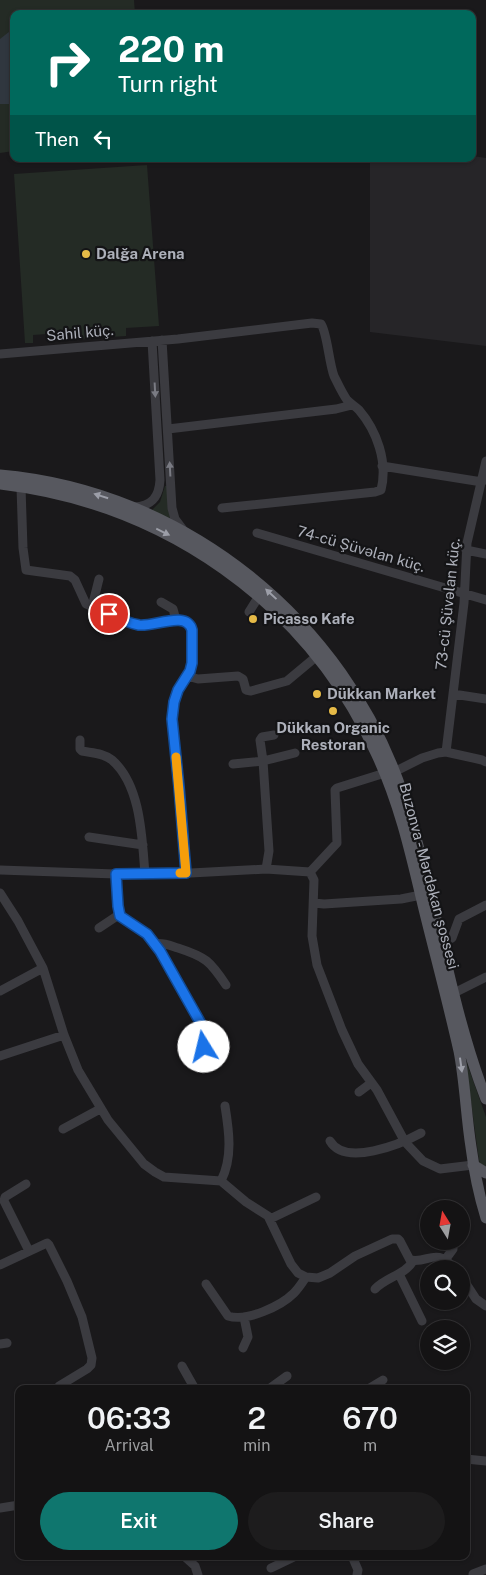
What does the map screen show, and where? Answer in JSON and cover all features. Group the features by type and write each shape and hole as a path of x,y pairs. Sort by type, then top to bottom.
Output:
{"main road":[{"path":"0,475 72,487 134,507 184,532 232,562 264,588 315,639 366,712 414,832 471,1061 486,1100"},
{"name":"Buzonva - Mərdəkan şossesi","path":"0,484 77,498 112,510 179,540 225,569 259,596 283,619 330,672 389,772 460,1057 474,1165 486,1218"},
{"path":"474,1165 486,1173"}],"street":[{"name":"Sahil küç.","path":"0,354 152,341 312,323 321,324 324,329 329,360 335,377 352,405"},
{"path":"162,340 172,508 175,519 184,532"},
{"path":"134,507 151,503 159,490 152,341"},
{"path":"168,429 336,409 352,405 360,411 378,442 381,450 382,466 382,487 379,492 222,508"},
{"name":"73-cü Şüvəlan küç.","path":"446,752 464,593 466,550 486,461"},
{"path":"382,466 482,482"},
{"path":"21,487 24,568 28,572 70,576 75,580 84,602 138,625 150,625 176,620 189,622 192,630 192,663 187,676 178,690 172,719 186,873"},
{"name":"74-cü Şüvəlan küç.","path":"257,533 486,600"},
{"path":"466,550 486,554"},
{"path":"92,607 99,579"},
{"path":"249,612 259,596"},
{"path":"161,602 173,609 176,620"},
{"path":"187,676 204,678 238,676 242,679 246,690 251,691 287,681 317,656"},
{"path":"453,694 486,699"},
{"path":"266,869 269,851 260,740 262,737 274,734"},
{"path":"80,740 80,749 82,751 106,756 124,774 132,791 138,812 146,874"},
{"path":"310,872 337,843 335,790 337,788 389,772 422,758 446,752 486,762"},
{"path":"233,764 263,761 295,753"},
{"path":"89,837 143,844"},
{"path":"0,870 116,874 266,869 310,872"},
{"path":"310,872 314,880 312,936 320,972 351,1050 362,1072 381,1097 405,1142 423,1161 434,1168 445,1170 474,1165"},
{"path":"116,874 120,914 142,930 155,944 200,1022 204,1047"},
{"path":"0,894 18,921 43,968 64,1035 78,1070 100,1108 135,1154 155,1172 168,1177 221,1180 270,1219 291,1264 298,1273 306,1277 318,1278 330,1273 355,1256 392,1239 398,1239 408,1258 413,1261"},
{"path":"314,903 362,901 421,895"},
{"path":"442,942 452,938 459,920 486,905"},
{"path":"99,928 120,914"},
{"path":"155,944 163,943 205,958 226,985"},
{"path":"0,991 43,968"},
{"path":"454,993 486,977"},
{"path":"0,1056 64,1035"},
{"path":"359,1092 371,1083"},
{"path":"221,1180 227,1167 229,1141 225,1106"},
{"path":"63,1129 100,1108"},
{"path":"330,1141 338,1150 354,1153 405,1142 421,1133"},
{"path":"26,1184 5,1197 4,1201 29,1251"},
{"path":"270,1219 316,1197"},
{"path":"0,1265 43,1244 49,1245 79,1310 92,1358 87,1369 61,1385"},
{"path":"375,1289 407,1269 413,1261 432,1257 445,1260 452,1250"},
{"path":"399,1274 422,1320"},
{"path":"206,1284 228,1316 244,1317 286,1299 295,1292 306,1277"},
{"path":"470,1290 476,1299 486,1306"},
{"path":"242,1348 248,1337 244,1317"},
{"path":"182,1366 193,1385"},
{"path":"275,1385 287,1376"},
{"path":"374,1385 382,1380"},
{"path":"470,1459 486,1461"},
{"path":"0,1508 15,1506"},
{"path":"188,1560 195,1566 198,1575"},
{"path":"271,1568 288,1560"},
{"path":"354,1560 358,1570 357,1575"},
{"path":"473,1574 486,1569"}],"shaded area":[{"path":"0,0 134,0 135,10 10,10 10,152 0,153"},
{"path":"10,31 9,104 0,104 0,39"},
{"path":"476,156 486,158 486,346 370,332 370,162 476,162"},
{"path":"147,165 159,326 126,328 126,336 61,340 60,333 33,335 33,343 25,343 14,174"},
{"path":"165,486 167,486 171,520 151,511 160,502"},
{"path":"465,1058 486,1117 486,1170 481,1166 479,1160"}],"slow traffic":[{"path":"176,757 186,873 180,873"}],"place":[{"name":"Dalğa Arena","path":"86,254"},
{"name":"Picasso Kafe","path":"253,619"},
{"name":"Dükkan Market","path":"317,694"},
{"name":"Dükkan Organic Restoran","path":"333,711"}],"route":[{"path":"109,614 138,625 181,620 189,622 191,625 192,663 190,671 178,690 172,710 186,873 116,874 118,911 120,916 147,934 160,951 200,1022 204,1047"}]}
